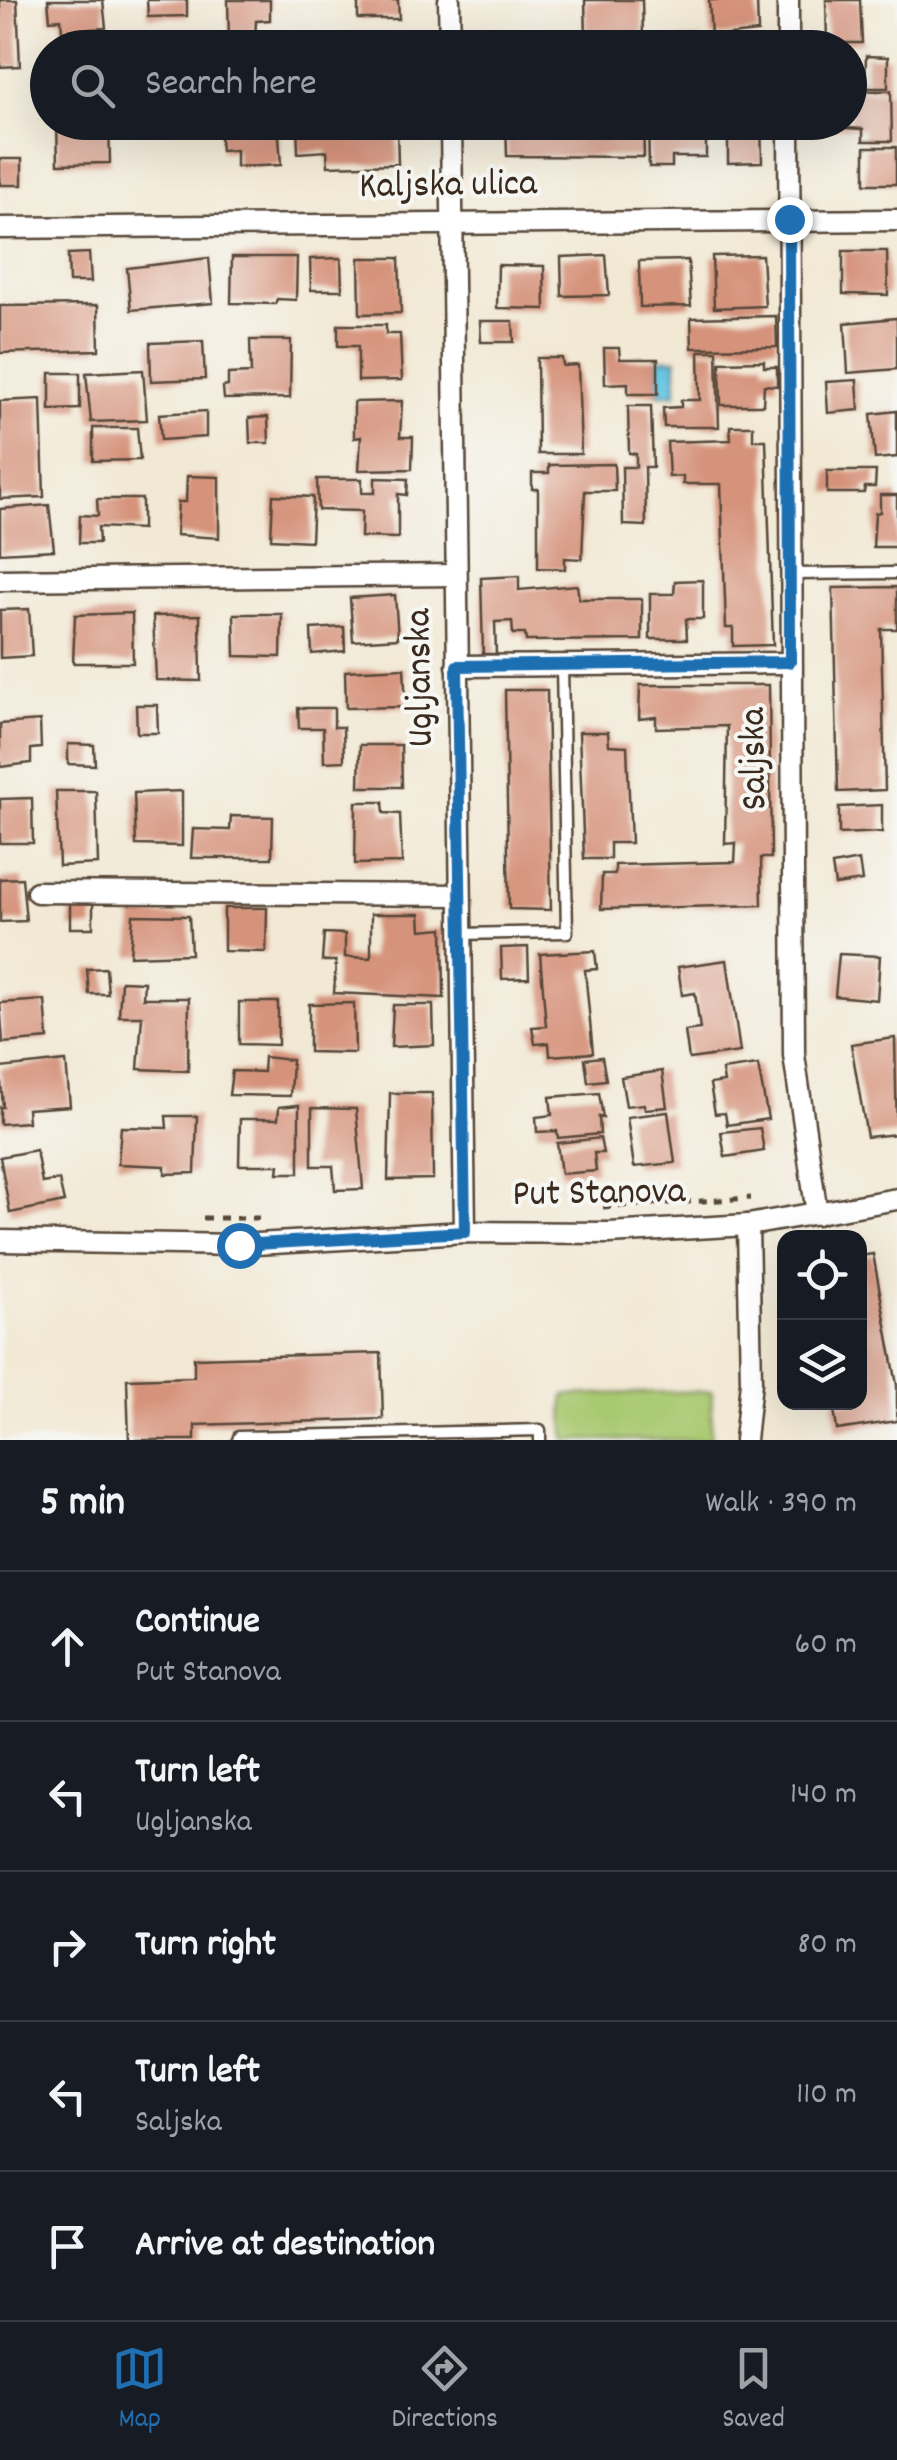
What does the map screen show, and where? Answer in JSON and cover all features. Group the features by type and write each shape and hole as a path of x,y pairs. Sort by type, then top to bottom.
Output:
{"street":[{"path":"448,0 449,30"},
{"path":"788,0 788,30"},
{"name":"Ugljanska","path":"452,140 465,1232"},
{"name":"Saljska","path":"789,140 794,1055 817,1214"},
{"name":"Kaljska ulica","path":"0,228 897,220"},
{"path":"0,580 456,574"},
{"path":"457,666 790,662"},
{"path":"37,892 459,895"},
{"name":"Put Stanova","path":"0,1241 239,1245 465,1232 608,1233 748,1225 897,1199"},
{"path":"745,1440 751,1382 748,1225"}],"lane":[{"path":"790,574 897,572"},
{"path":"460,934 567,932 562,664"},
{"path":"238,1440 540,1430 540,1440"}],"green space":[{"path":"712,1391 711,1440 566,1440 565,1395"}],"water":[{"path":"658,359 676,359 676,394 658,394"}],"building":[{"path":"0,0 17,0 20,66 0,67"},
{"path":"48,0 103,0 106,28 62,30 61,19 50,20"},
{"path":"147,0 187,0 187,16 148,17"},
{"path":"228,0 270,0 270,20 256,21 256,30 229,30"},
{"path":"358,0 398,0 399,19 358,19"},
{"path":"585,0 642,0 643,30 586,30"},
{"path":"709,0 757,0 758,30 711,30"},
{"path":"826,0 860,0 861,30 827,30"},
{"path":"867,56 888,57 888,88 867,88"},
{"path":"867,91 891,91 892,141 863,141 867,140"},
{"path":"57,140 109,140 110,163 58,164"},
{"path":"220,140 279,140 281,165 236,167 236,150 221,151"},
{"path":"298,140 397,140 398,164 328,166 327,151 298,153"},
{"path":"507,140 644,140 644,157 507,156"},
{"path":"648,140 706,140 706,157 672,157 672,167 649,167"},
{"path":"728,140 761,140 762,162 728,163"},
{"path":"865,147 896,147 896,184 865,184"},
{"path":"0,159 22,159 22,185 0,185"},
{"path":"843,251 887,251 888,295 843,294"},
{"path":"89,253 91,282 69,282 68,254"},
{"path":"606,255 609,295 562,296 561,257"},
{"path":"762,255 765,306 714,308 712,256"},
{"path":"232,257 297,257 296,300 277,299 275,304 231,303"},
{"path":"209,258 213,303 131,310 127,268"},
{"path":"341,258 342,290 311,290 310,259"},
{"path":"359,258 399,258 401,313 360,314"},
{"path":"688,260 691,306 640,307 639,261"},
{"path":"498,265 544,266 545,309 497,308"},
{"path":"98,305 99,350 0,353 0,306"},
{"path":"776,316 777,347 692,348 691,318"},
{"path":"897,318 897,369 848,373 845,323"},
{"path":"480,321 513,321 514,342 481,342"},
{"path":"338,325 386,325 386,334 400,334 402,380 358,381 358,346 338,346"},
{"path":"250,340 291,340 290,398 224,399 228,374 251,373"},
{"path":"203,341 205,379 151,381 150,343"},
{"path":"604,348 619,348 620,359 658,359 658,394 628,394 628,383 605,384"},
{"path":"699,351 717,351 719,427 664,427 663,408 681,407 681,400 700,400"},
{"path":"537,358 562,358 563,366 578,365 581,454 538,454"},
{"path":"764,361 764,367 777,367 777,386 764,385 763,405 721,405 720,362"},
{"path":"143,370 147,420 91,422 86,373"},
{"path":"50,373 80,373 80,409 50,410"},
{"path":"857,380 859,410 828,413 826,382"},
{"path":"41,399 44,497 0,499 0,401"},
{"path":"402,401 400,437 413,437 412,469 359,470 361,437 354,438 354,402"},
{"path":"628,406 651,406 653,467 645,467 646,526 623,525 622,467 636,467 636,454 629,453"},
{"path":"206,411 206,437 161,440 159,414"},
{"path":"897,411 897,457 875,459 871,414"},
{"path":"268,417 269,443 250,443 249,418"},
{"path":"730,426 753,426 753,440 766,440 773,645 733,646 733,628 726,628 721,484 683,484 683,476 669,477 667,442 731,440"},
{"path":"93,428 137,428 140,460 93,461"},
{"path":"614,464 615,491 585,491 582,559 565,558 565,569 538,568 538,489 532,489 532,473 549,473 549,465"},
{"path":"827,471 876,471 875,487 865,487 864,493 827,493"},
{"path":"187,476 219,477 219,538 176,535 178,502 186,502"},
{"path":"375,478 408,479 407,495 398,494 398,538 361,537 362,511 318,510 317,479 362,479 362,493 375,493"},
{"path":"273,495 313,497 311,541 271,539"},
{"path":"880,495 897,495 897,547 873,547"},
{"path":"97,499 142,499 142,529 98,527 99,543 79,543 80,515 98,516"},
{"path":"49,505 54,550 0,553 0,509"},
{"path":"519,576 519,590 577,585 579,599 642,599 642,640 526,641 525,634 513,634 512,621 495,622 496,654 483,654 481,578"},
{"path":"703,580 703,619 686,619 687,639 650,639 650,594 674,594 675,581"},
{"path":"897,587 897,629 881,629 885,790 838,792 833,588"},
{"path":"395,595 398,638 353,641 350,598"},
{"path":"29,609 32,656 0,658 0,610"},
{"path":"132,613 133,663 73,663 75,615"},
{"path":"234,614 282,614 281,657 235,656"},
{"path":"200,615 201,681 156,680 153,616"},
{"path":"344,627 345,651 312,654 311,629"},
{"path":"404,668 406,707 346,708 345,671"},
{"path":"640,685 769,685 771,858 761,858 762,905 601,909 602,874 615,874 615,865 735,862 736,843 725,844 727,726 656,728 656,717 639,719"},
{"path":"505,690 547,690 551,910 509,909"},
{"path":"136,705 157,705 158,733 137,733"},
{"path":"298,708 334,708 334,727 343,727 344,761 324,762 323,728 299,728"},
{"path":"40,721 41,748 31,749 31,763 0,767 0,724"},
{"path":"579,732 608,732 609,745 627,746 631,843 610,843 610,859 584,859"},
{"path":"68,744 94,745 95,765 68,764"},
{"path":"360,745 401,745 402,787 359,787"},
{"path":"56,791 96,791 98,864 59,866"},
{"path":"182,791 182,846 136,845 134,793"},
{"path":"32,798 33,843 0,843 0,799"},
{"path":"356,802 383,802 384,813 400,814 402,863 355,864"},
{"path":"882,805 882,832 839,834 839,807"},
{"path":"231,816 273,817 272,858 191,858 193,829 230,830"},
{"path":"859,860 862,881 835,885 832,865"},
{"path":"22,878 26,921 0,922 0,879"},
{"path":"93,902 93,928 70,928 70,903"},
{"path":"224,908 267,908 266,952 224,951"},
{"path":"371,914 420,914 421,930 443,928 444,998 334,993 336,961 322,961 324,933 345,934 345,957 371,958"},
{"path":"133,915 189,916 191,954 130,956"},
{"path":"528,947 529,978 502,979 501,948"},
{"path":"595,951 597,969 585,970 593,1053 550,1056 549,1043 535,1044 532,1027 546,1026 540,954"},
{"path":"839,954 880,956 877,1000 835,996"},
{"path":"727,960 740,1052 689,1059 685,1031 700,1029 695,993 682,995 678,967"},
{"path":"106,968 108,994 89,994 87,969"},
{"path":"121,981 144,982 143,998 189,998 188,1071 138,1069 142,1016 119,1016"},
{"path":"45,1000 48,1039 3,1043 0,1003"},
{"path":"239,1002 278,1002 278,1045 239,1044"},
{"path":"354,1003 355,1053 309,1052 309,1004"},
{"path":"393,1005 433,1005 434,1045 391,1047"},
{"path":"895,1038 897,1134 867,1137 851,1044"},
{"path":"264,1057 292,1060 290,1096 229,1095 232,1071 263,1072"},
{"path":"602,1057 606,1080 588,1082 585,1059"},
{"path":"66,1061 70,1106 27,1109 28,1122 0,1124 0,1068"},
{"path":"758,1065 768,1119 727,1125 725,1113 715,1114 710,1084 724,1082 722,1070"},
{"path":"662,1071 667,1107 626,1106 621,1077"},
{"path":"390,1093 432,1093 433,1179 388,1180"},
{"path":"599,1093 603,1118 599,1117 600,1134 558,1138 557,1131 537,1132 536,1117 552,1115 550,1097"},
{"path":"299,1105 299,1173 278,1173 279,1165 239,1165 240,1119 278,1119 279,1107"},
{"path":"312,1108 356,1109 363,1189 335,1190 333,1166 312,1166"},
{"path":"668,1112 675,1163 634,1167 627,1117"},
{"path":"166,1116 197,1116 195,1173 165,1174 165,1166 118,1164 121,1127 167,1128"},
{"path":"760,1128 764,1151 725,1157 721,1132"},
{"path":"600,1138 603,1153 594,1153 596,1171 561,1174 557,1143"},
{"path":"36,1150 42,1183 59,1180 64,1202 10,1213 0,1157"},
{"path":"873,1254 897,1385 897,1421 837,1430 834,1410 867,1410 867,1255"},
{"path":"381,1353 383,1419 195,1425 195,1440 129,1440 127,1379 194,1377 194,1358"}],"route":[{"path":"239,1245 465,1232 457,666 790,662 789,219"}]}
